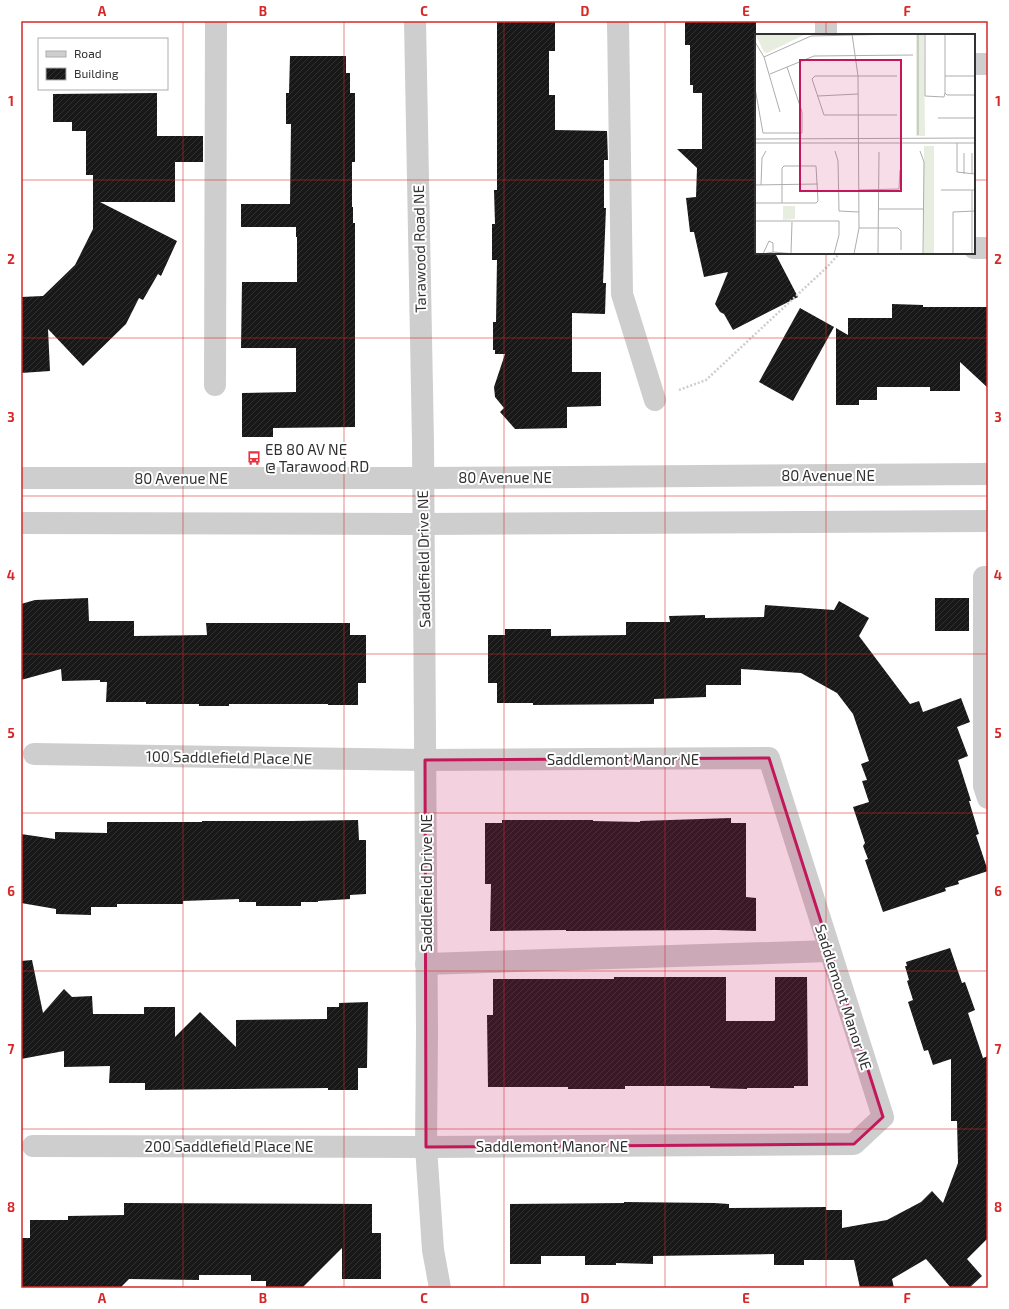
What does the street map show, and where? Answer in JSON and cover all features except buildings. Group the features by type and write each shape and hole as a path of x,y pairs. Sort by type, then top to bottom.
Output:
{"street":[{"path":"215,385 216,21"},
{"name":"Tarawood Road NE","path":"415,21 423,478"},
{"path":"618,21 622,294 655,400"},
{"path":"826,21 826,34"},
{"path":"975,64 988,64"},
{"path":"975,248 988,248"},
{"name":"80 Avenue NE","path":"21,478 423,478 988,474"},
{"name":"Saddlefield Drive NE","path":"423,478 426,1147 433,1250 440,1288"},
{"path":"21,523 423,524 988,521"},
{"path":"988,577 984,577 984,786 988,798"},
{"name":"100 Saddlefield Place NE","path":"34,754 425,760"},
{"name":"Saddlemont Manor NE","path":"425,760 769,758 883,1117 854,1144 426,1147"},
{"path":"426,964 830,952"},
{"name":"200 Saddlefield Place NE","path":"33,1146 426,1147"}],"path":[{"path":"655,400 706,380 825,269 839,254"}],"highlighted area":[{"path":"769,758 883,1117 854,1144 426,1147 425,760"}],"place":[{"name":"EB 80 AV NE @ Tarawood RD","path":"254,458"}]}
